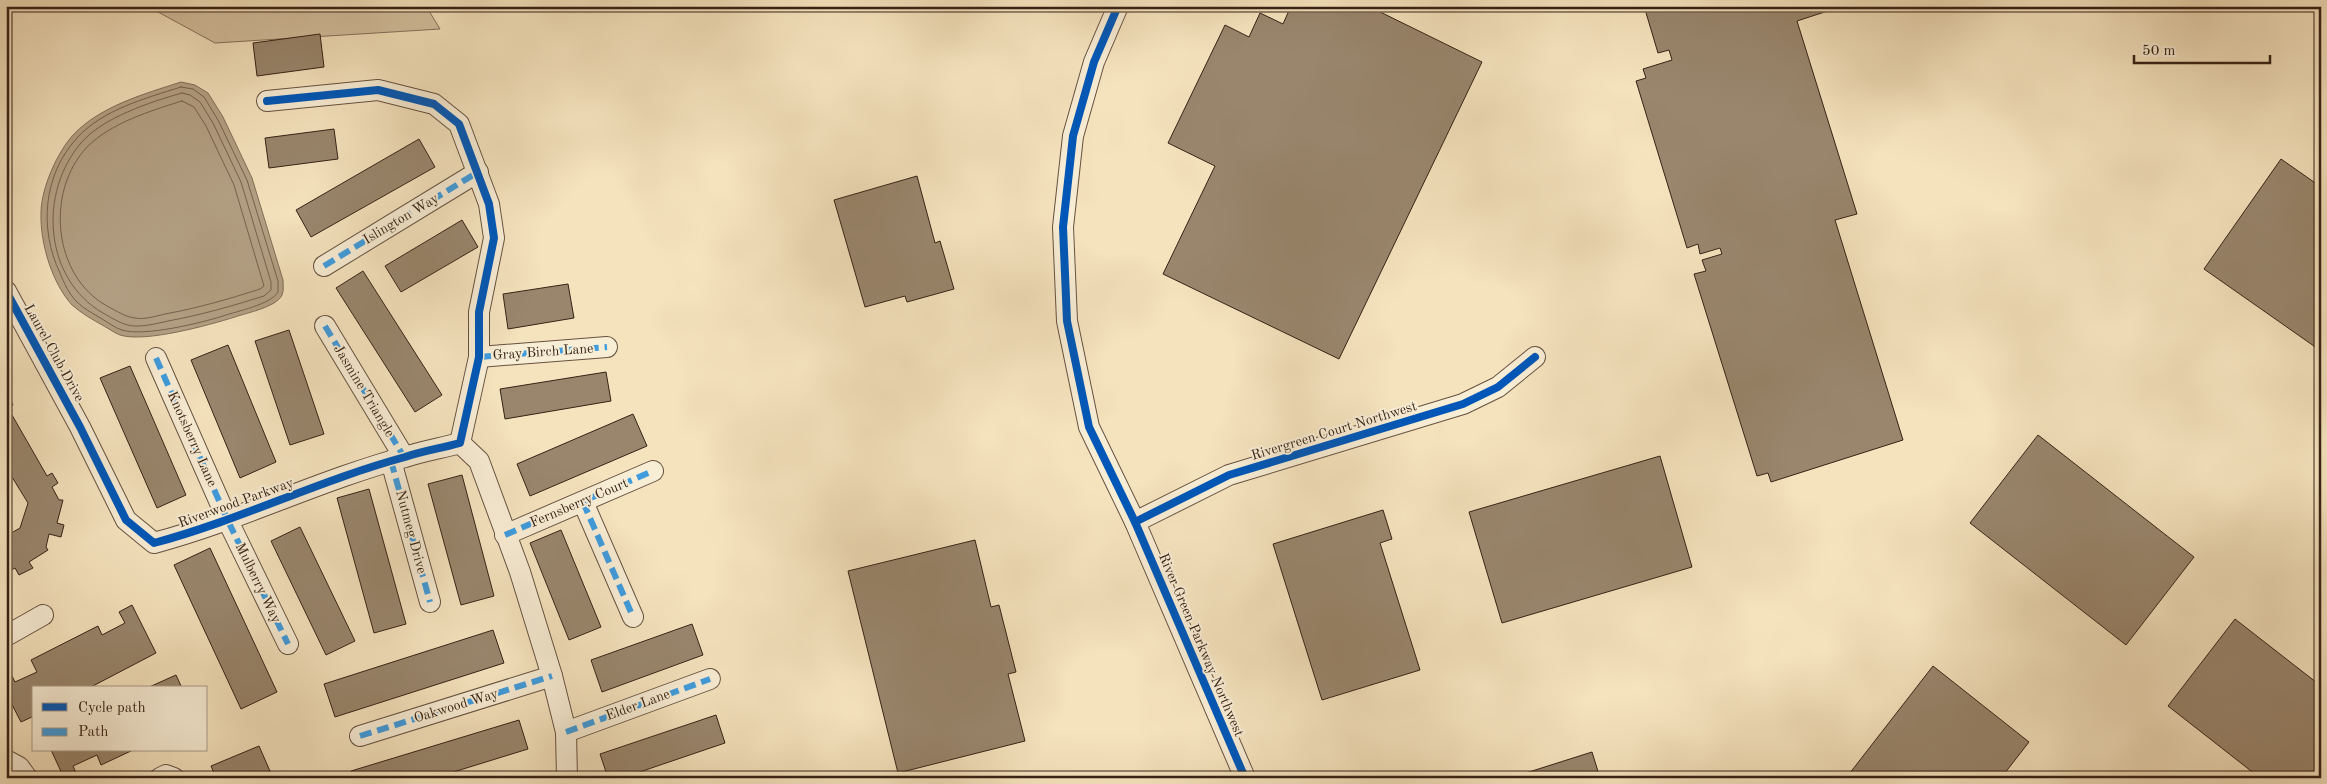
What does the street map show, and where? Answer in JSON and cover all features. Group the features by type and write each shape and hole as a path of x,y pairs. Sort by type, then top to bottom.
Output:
{"street":[{"name":"River Green Parkway Northwest","path":"1118,6 1094,62 1073,136 1064,236 1067,320 1089,427 1135,522 1245,778"},
{"path":"267,101 378,90 434,104 459,124 489,204 494,238 479,312 479,357 460,443 479,461 531,606 566,732 567,778"},
{"name":"Islington Way","path":"324,266 478,172"},
{"name":"Laurel Club Drive","path":"6,291 80,427"},
{"name":"Jasmine Triangle","path":"325,326 398,459"},
{"name":"Gray Birch Lane","path":"479,357 607,347"},
{"name":"Rivergreen Court Northwest","path":"1135,522 1229,475 1464,404 1498,387 1535,357"},
{"name":"Knotsberry Lane","path":"156,358 228,521"},
{"name":"Riverwood Parkway","path":"80,427 126,520 154,543 228,521 279,500 398,459 460,443"},
{"name":"Nutmeg Drive","path":"398,459 430,602"},
{"name":"Fernsberry Court","path":"505,534 653,471"},
{"path":"583,502 633,616"},
{"name":"Mulberry Way","path":"228,521 288,644"},
{"path":"6,636 44,615"},
{"name":"Oakwood Way","path":"360,736 552,676"},
{"name":"Elder Lane","path":"566,732 710,679"},
{"path":"6,760 18,767 27,778"},
{"path":"160,778 166,775 174,778"}],"shaded area":[{"path":"147,6 426,6 440,29 215,43"}],"water":[{"path":"181,82 195,85 208,93 223,117 252,178 283,280 283,293 279,299 268,306 210,324 145,337 120,335 91,319 72,305 59,286 45,249 41,225 44,193 56,161 74,134 85,124 110,108 152,91"}],"building":[{"path":"1291,6 1368,6 1482,62 1339,359 1163,274 1215,166 1168,143 1225,25 1249,37 1260,13 1283,24"},
{"path":"1644,6 1843,6 1797,21 1857,214 1835,220 1903,440 1771,482 1768,473 1757,476 1694,274 1706,271 1702,260 1722,254 1720,248 1700,254 1698,244 1687,248 1636,81 1646,78 1643,69 1672,60 1669,50 1658,53"},
{"path":"320,34 324,67 257,76 253,43"},
{"path":"334,129 338,159 269,168 265,138"},
{"path":"419,139 435,167 311,237 296,210"},
{"path":"2281,159 2321,187 2321,351 2204,269"},
{"path":"917,176 935,243 940,241 954,289 907,302 905,296 865,307 834,200"},
{"path":"462,220 478,247 401,292 385,266"},
{"path":"363,271 442,395 415,412 336,288"},
{"path":"568,284 574,318 508,329 503,294"},
{"path":"289,330 324,434 290,445 255,341"},
{"path":"228,345 276,462 240,478 191,360"},
{"path":"130,366 186,495 157,508 100,378"},
{"path":"606,372 611,401 505,419 500,389"},
{"path":"9,397 13,405 8,408 47,476 52,473 58,483 52,487 59,500 63,500 57,523 64,525 61,537 49,534 46,547 48,550 29,562 33,568 19,575 15,568 6,573 6,536 20,528 28,503 12,477 6,480 6,398"},
{"path":"633,414 647,446 530,496 517,464"},
{"path":"2038,435 2194,557 2126,645 1970,523"},
{"path":"1660,456 1692,567 1502,623 1469,512"},
{"path":"462,475 494,596 461,605 428,484"},
{"path":"369,489 406,624 374,633 337,498"},
{"path":"1383,510 1392,539 1380,543 1420,670 1322,700 1273,544"},
{"path":"300,527 355,641 326,655 271,541"},
{"path":"561,530 601,627 569,640 530,543"},
{"path":"975,540 991,607 999,605 1016,672 1008,674 1025,741 898,773 848,571"},
{"path":"210,548 277,692 241,709 174,565"},
{"path":"132,605 156,653 93,686 32,686 32,717 21,722 6,693 6,674 10,672 15,682 37,672 31,660 98,626 102,635 125,623 119,612"},
{"path":"2235,619 2321,686 2321,778 2260,778 2168,706"},
{"path":"692,624 703,655 602,692 591,660"},
{"path":"493,630 504,663 335,717 324,684"},
{"path":"1933,666 2029,742 2001,778 1846,778"},
{"path":"176,675 181,686 151,686"},
{"path":"716,715 725,743 622,778 608,778 600,754"},
{"path":"519,720 528,749 434,778 353,778 351,771"},
{"path":"259,746 273,778 230,778 229,775 216,778 211,766"},
{"path":"52,752 129,752 101,765 97,755 73,766 77,775 64,778"},
{"path":"1592,752 1600,778 1510,778"}],"marked path":[{"path":"324,266 478,172"},
{"path":"325,326 404,457"},
{"path":"479,357 607,347"},
{"path":"156,358 228,521 288,644"},
{"path":"391,461 430,602"},
{"path":"505,535 653,471"},
{"path":"583,502 633,617"},
{"path":"360,736 552,676"},
{"path":"566,732 710,679"}],"cycle path":[{"path":"1118,6 1094,62 1073,136 1063,227 1067,321 1089,427 1135,522 1245,778"},
{"path":"6,291 80,427 126,520 154,543 218,523 373,466 460,443 479,357 479,312 494,238 489,204 459,124 434,104 378,90 267,101"},
{"path":"1135,522 1229,475 1463,404 1498,387 1535,357"}]}
